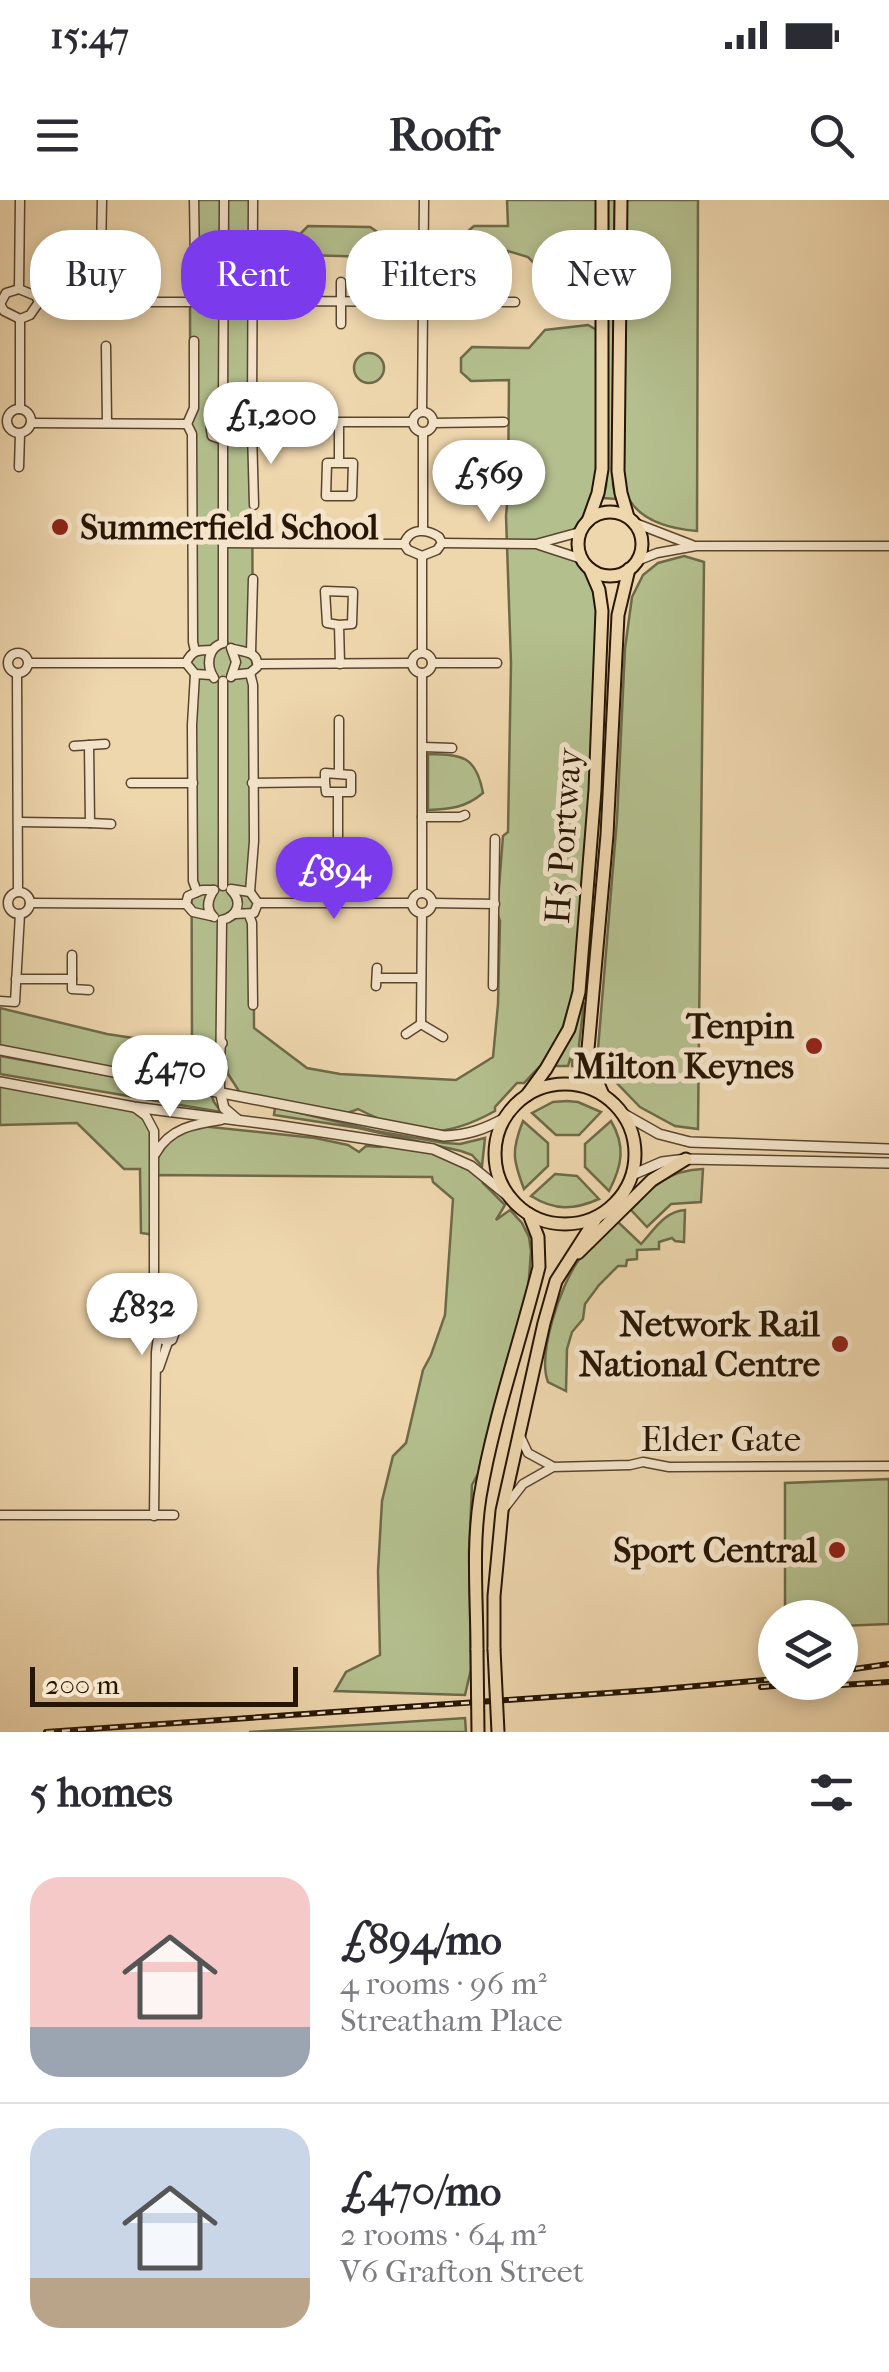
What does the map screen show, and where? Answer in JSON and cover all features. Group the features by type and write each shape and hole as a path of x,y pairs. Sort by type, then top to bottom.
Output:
{"main road":[{"path":"602,200 602,470 598,493 578,541 586,564 610,576 633,565 642,542 620,493 618,471 621,200"},
{"path":"584,526 597,514 607,512 618,512 632,520"},
{"name":"H5 Portway","path":"527,1095 568,1029 578,992 595,790 601,629 599,590 586,564"},
{"name":"H5 Portway","path":"603,1094 588,1050 607,835 618,615 633,565"},
{"path":"478,1732 476,1552 480,1499 539,1267 538,1236 500,1181 496,1141 506,1118 527,1095 554,1085 576,1085 603,1094 630,1126 635,1144 636,1158 627,1197"},
{"path":"498,1732 494,1596 502,1510 556,1281 606,1215 686,1159"},
{"path":"517,1204 541,1220 569,1224 606,1215"}],"street":[{"path":"19,288 20,200"},
{"path":"101,230 102,200"},
{"path":"194,200 194,230"},
{"path":"224,200 224,230"},
{"path":"252,200 253,230"},
{"path":"424,200 424,230"},
{"path":"340,324 341,282"},
{"path":"30,293 19,288 6,293 0,304 4,312 20,319 30,315"},
{"path":"326,302 346,302"},
{"path":"20,319 20,408"},
{"path":"223,320 223,404"},
{"path":"254,320 252,412 258,422"},
{"path":"422,412 423,320"},
{"path":"187,424 194,408 194,341"},
{"path":"106,346 107,423"},
{"path":"223,404 252,412"},
{"path":"212,436 210,417 223,404"},
{"path":"20,408 29,414 31,423 20,434 3,423 11,411 20,408"},
{"path":"194,408 214,410"},
{"path":"232,436 234,410"},
{"path":"412,422 422,412 430,415 434,423"},
{"path":"258,422 412,422"},
{"path":"254,505 252,431 258,422"},
{"path":"412,422 423,433 434,423"},
{"path":"434,423 504,422"},
{"path":"31,423 187,424"},
{"path":"187,424 192,434 196,650"},
{"path":"339,463 340,424"},
{"path":"192,434 222,440 252,431"},
{"path":"423,433 424,530"},
{"path":"20,434 20,466"},
{"path":"222,440 223,643"},
{"path":"327,463 339,463 352,463 352,496 326,496 327,463"},
{"path":"632,520 696,546"},
{"path":"442,544 536,544 584,526"},
{"path":"404,544 407,537 424,530 440,537 442,544"},
{"path":"223,544 404,544"},
{"path":"404,544 422,556 442,544"},
{"path":"536,544 586,564"},
{"path":"633,565 657,553 696,546 889,546"},
{"path":"422,556 422,653"},
{"path":"232,674 250,673 258,668 251,652 253,579"},
{"path":"326,591 353,592 352,624 340,625 326,623 326,591"},
{"path":"340,625 340,664"},
{"path":"186,663 196,650 212,650 223,643"},
{"path":"223,643 233,650 251,652"},
{"path":"211,676 212,650"},
{"path":"222,682 232,674 236,662 233,650"},
{"path":"18,652 29,663 18,673 4,662 18,652"},
{"path":"412,663 416,655 430,657 430,668 422,673"},
{"path":"432,662 498,663"},
{"path":"29,663 186,663"},
{"path":"186,663 195,674 193,881 197,892"},
{"path":"258,664 412,663"},
{"path":"412,663 422,673"},
{"path":"18,673 18,892"},
{"path":"250,673 250,892 258,903"},
{"path":"422,673 422,893"},
{"path":"195,674 222,682"},
{"path":"212,916 208,902 223,888 222,682"},
{"path":"339,720 339,773"},
{"path":"74,746 106,744"},
{"path":"90,745 90,823"},
{"path":"423,747 452,748"},
{"path":"325,773 351,775 351,792 326,792 324,782 325,773"},
{"path":"252,783 324,782"},
{"path":"131,783 193,783"},
{"path":"338,794 338,846"},
{"path":"422,817 466,815"},
{"path":"19,822 110,824"},
{"path":"493,986 495,839"},
{"path":"186,904 188,896 197,892 223,888 250,892"},
{"path":"223,888 238,898 234,914"},
{"path":"18,892 25,894 30,903 20,914 4,903 18,892"},
{"path":"422,893 432,903 422,914 411,904 413,897 422,893"},
{"path":"30,903 186,904 193,912 222,920 254,912 258,903"},
{"path":"258,903 411,904"},
{"path":"432,903 495,904"},
{"path":"0,1001 15,1007 20,914"},
{"path":"249,914 253,1006"},
{"path":"422,914 422,1024"},
{"path":"222,920 220,1091 224,1108 239,1120"},
{"path":"72,955 72,989 89,990"},
{"path":"377,977 422,978"},
{"path":"16,979 72,979"},
{"path":"406,1034 422,1024"},
{"path":"422,1024 443,1038"},
{"path":"145,1078 194,1072 213,1058 222,1044"},
{"path":"0,1050 444,1136 484,1130 506,1118"},
{"path":"222,1058 225,1078 238,1095"},
{"path":"0,1082 134,1106 432,1149 471,1166 517,1204"},
{"path":"134,1106 154,1131 154,1322 162,1338"},
{"path":"619,1109 659,1134 690,1142 889,1149"},
{"path":"154,1157 165,1140 182,1128 226,1119"},
{"path":"632,1175 662,1162 686,1159 889,1163"},
{"path":"155,1300 174,1332 174,1338 162,1338"},
{"path":"154,1516 156,1352 162,1338 159,1329 167,1325"},
{"path":"518,1432 528,1454 553,1466"},
{"name":"Elder Gate","path":"553,1466 630,1466 643,1462 669,1467 889,1466"},
{"path":"502,1510 522,1484 553,1466"},
{"path":"0,1515 174,1515"}],"green space":[{"path":"193,200 254,200 254,230 192,230"},
{"path":"507,200 602,200 602,230 532,230 532,261 512,252 512,230 469,230 474,226 508,226"},
{"path":"608,200 615,200 615,230 608,230"},
{"path":"625,200 698,200 697,531 650,519 635,507 626,490 624,320 671,320 671,230 625,230"},
{"path":"308,226 374,230 346,230 346,256 326,256 326,230 304,230"},
{"path":"190,320 253,320 254,1028 307,1068 340,1074 456,1080 493,1057 498,1004 497,913 503,836 508,832 511,663 506,516 509,380 471,381 461,372 461,358 472,347 529,348 545,330 588,325 602,333 603,435 597,485 580,532 539,543 582,562 599,590 595,782 573,993 563,1027 541,1065 524,1083 517,1083 495,1111 458,1127 427,1131 395,1125 358,1109 339,1116 242,1096 228,1074 226,1059 215,1056 177,1076 145,1078 0,1050 0,1008 107,1034 192,1047"},
{"path":"608,320 614,320 616,499 603,498"},
{"path":"369,353 379,358 384,368 379,378 369,383 359,378 354,368 359,358"},
{"path":"684,556 704,562 698,1129 675,1126 640,1107 611,1077 598,1049 617,819 625,648 632,597 643,575 658,563"},
{"path":"428,754 466,760 476,771 483,793 457,807 428,810"},
{"path":"581,1002 582,1067 572,1066 570,1059 568,1066 554,1066 570,1038"},
{"path":"0,1056 211,1094 221,1112 0,1074"},
{"path":"0,1083 134,1107 146,1116 159,1148 191,1125 315,1138 348,1145 359,1152 366,1146 396,1143 433,1149 480,1174 483,1183 505,1205 496,1220 510,1210 522,1223 531,1251 526,1319 490,1451 472,1485 471,1669 465,1695 335,1691 346,1672 380,1655 378,1571 382,1501 393,1456 406,1443 423,1370 445,1315 453,1199 432,1177 155,1175 155,1235 141,1233 140,1169 124,1169 77,1123 0,1125"},
{"path":"567,1101 601,1112 579,1135 556,1135 532,1113 553,1102"},
{"path":"275,1107 445,1143 485,1138 482,1166 472,1155 461,1151 358,1128 274,1115"},
{"path":"523,1121 548,1143 548,1166 524,1189 515,1155"},
{"path":"611,1121 619,1139 620,1156 609,1191 585,1167 585,1144"},
{"path":"703,1169 701,1202 671,1204 647,1227 631,1210 662,1181 680,1172"},
{"path":"555,1174 577,1176 599,1199 565,1207 531,1196"},
{"path":"685,1210 684,1242 672,1238 659,1242 659,1249 637,1250 637,1259 618,1266 599,1285 585,1304 583,1319 572,1332 567,1349 566,1391 548,1382 548,1338 565,1286 578,1261 616,1220 641,1244 666,1218"},
{"name":"Sport Central","path":"889,1479 889,1624 858,1625 858,1600 785,1600 785,1483"},
{"path":"465,1718 466,1732 249,1732"}],"railway":[{"path":"858,1668 889,1664"},
{"path":"46,1732 758,1681"},
{"path":"858,1684 889,1682"}],"place":[{"name":"Summerfield School","path":"60,527"},
{"name":"Tenpin Milton Keynes","path":"814,1046"},
{"name":"Network Rail National Centre","path":"840,1344"},
{"name":"Sport Central","path":"837,1550"}]}
